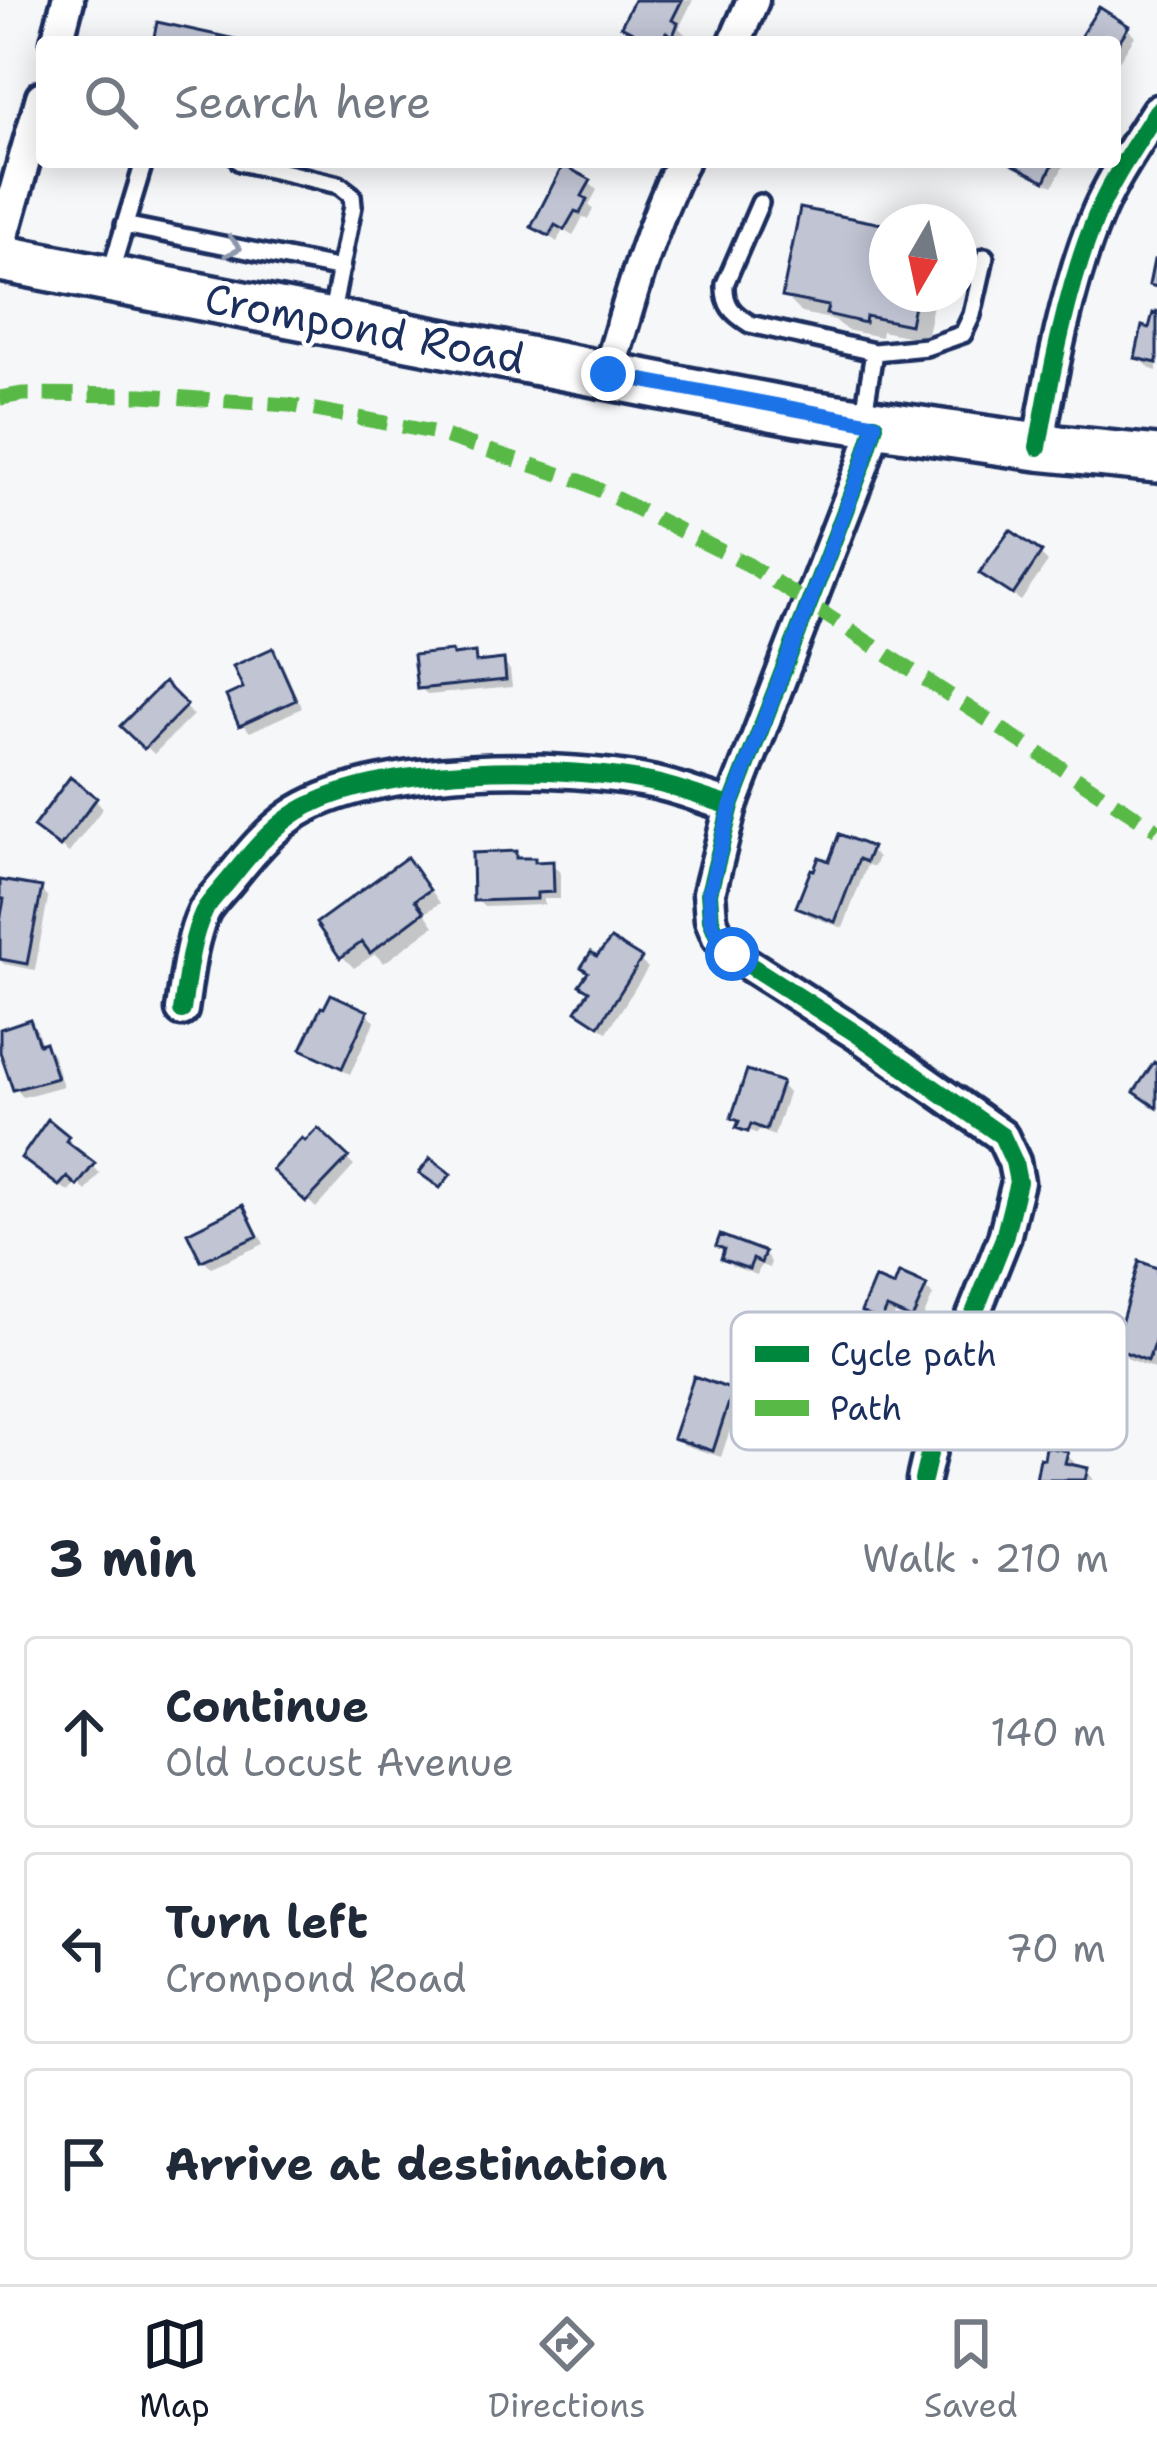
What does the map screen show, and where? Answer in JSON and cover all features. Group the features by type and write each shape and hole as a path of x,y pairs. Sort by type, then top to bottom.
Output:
{"main road":[{"name":"Crompond Road","path":"0,258 869,424 1157,459"}],"street":[{"path":"59,36 68,0"},
{"path":"738,36 753,0"},
{"path":"1038,447 1056,350 1094,220 1157,111"},
{"path":"0,245 36,118"},
{"path":"608,374 638,273 679,168"},
{"path":"869,424 863,464 731,806 709,893 711,920 732,954 1002,1136 1018,1182 1004,1238 975,1312"},
{"path":"182,1010 190,959 205,911 253,850 292,815 343,792 464,772 563,770 659,784 731,806"},
{"path":"923,1480 930,1450"}],"lane":[{"path":"109,278 142,168"},
{"path":"267,168 339,184 352,195 331,321"},
{"path":"760,202 725,284 724,297 732,313 750,323 874,352 926,347 963,334 985,257"},
{"path":"124,225 341,269"},
{"path":"869,424 874,352"}],"building":[{"path":"634,0 682,0 672,20 678,23 673,36 666,32 664,36 640,36 621,26"},
{"path":"1099,7 1129,26 1121,39 1081,36"},
{"path":"157,22 221,36 154,36"},
{"path":"561,168 591,180 580,213 575,211 564,230 555,225 549,236 531,227"},
{"path":"1020,168 1051,168 1045,181"},
{"path":"800,208 869,221 869,312 913,312 910,325 866,316 865,323 826,314 828,306 782,297"},
{"path":"1157,261 1157,287 1149,285"},
{"path":"1157,310 1157,363 1135,358 1142,326 1149,328"},
{"path":"1010,530 1042,552 1013,595 979,573"},
{"path":"273,648 296,700 239,726 226,696 243,688 233,666"},
{"path":"452,651 453,655 475,652 476,662 504,659 506,680 417,689 413,655"},
{"path":"164,682 187,705 144,749 120,726"},
{"path":"70,777 97,798 60,847 33,827"},
{"path":"839,834 872,847 866,862 859,859 835,922 796,907 811,869 819,857 829,861"},
{"path":"516,851 516,858 553,861 554,892 537,893 537,899 473,901 472,853"},
{"path":"407,857 430,890 415,900 424,912 370,953 362,942 340,958 316,923"},
{"path":"0,880 42,887 27,964 0,959 4,899 0,898"},
{"path":"611,939 642,958 599,1026 576,1011 589,991 579,985 588,972 581,967 591,952 597,956"},
{"path":"331,994 368,1011 342,1068 301,1049"},
{"path":"30,1019 39,1044 45,1042 57,1078 13,1090 0,1052 0,1029"},
{"path":"1157,1064 1157,1108 1134,1092"},
{"path":"747,1070 782,1082 766,1130 751,1124 748,1132 736,1128 739,1121 731,1118"},
{"path":"48,1119 69,1136 66,1141 95,1163 77,1186 67,1177 59,1186 21,1158"},
{"path":"318,1128 349,1157 306,1202 272,1170"},
{"path":"430,1158 451,1174 440,1188 419,1173"},
{"path":"243,1205 258,1236 201,1261 187,1233"},
{"path":"720,1235 765,1252 761,1263 753,1259 749,1269 721,1259 724,1249 716,1246"},
{"path":"1139,1261 1157,1268 1157,1335 1148,1361 1127,1353 1124,1312"},
{"path":"899,1273 927,1285 915,1312 887,1308 885,1312 861,1312 875,1278 894,1286"},
{"path":"694,1376 731,1389 713,1451 673,1438"},
{"path":"1046,1450 1068,1451 1065,1463 1088,1468 1085,1480 1036,1480 1040,1458 1044,1459"}],"marked path":[{"path":"0,398 141,395 289,405 433,432 583,482 749,565 1157,830"}],"cycle path":[{"path":"1038,447 1061,330 1086,244 1109,190 1157,111"},
{"path":"875,425 731,806 709,893 711,920 732,954 1002,1136 1018,1182 1004,1238 975,1312"},
{"path":"182,1010 192,947 207,906 275,829 326,798 418,776 524,770 621,777 731,806"},
{"path":"923,1480 930,1450"}],"route":[{"path":"608,374 875,424 731,806 709,893 711,920 732,954"}]}
